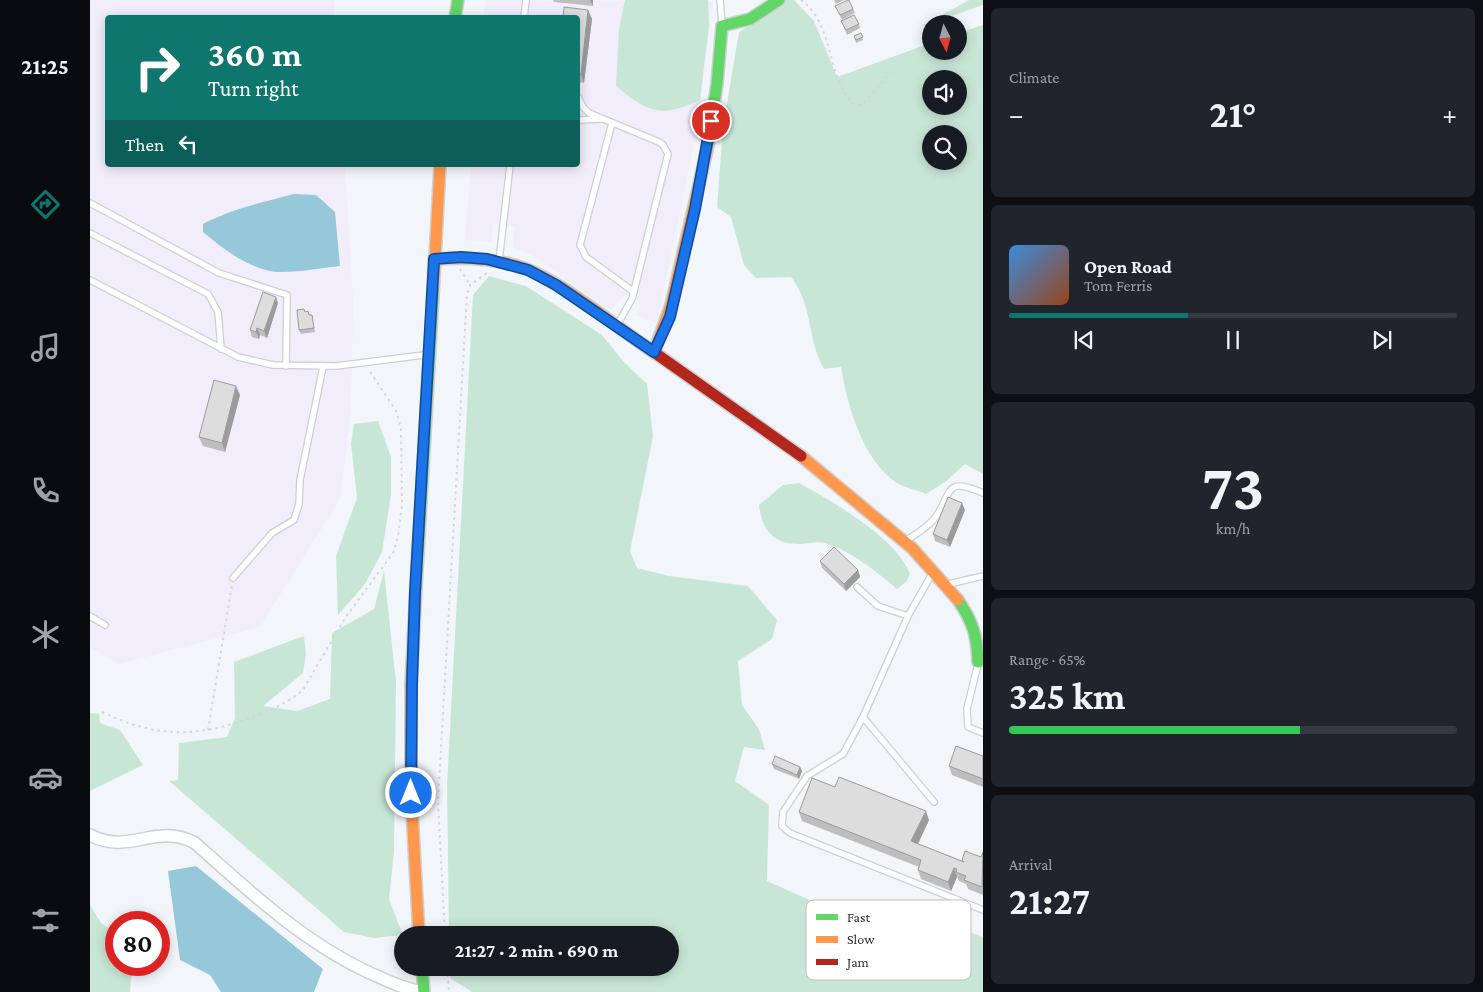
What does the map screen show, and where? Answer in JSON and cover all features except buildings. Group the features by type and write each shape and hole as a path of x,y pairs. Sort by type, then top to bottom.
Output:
{"main road":[{"path":"456,15 458,0"},
{"path":"654,352 670,317 695,209 721,54 722,26 750,19 779,0"},
{"path":"418,926 411,793 412,684 440,167"},
{"path":"434,259 461,257 499,261 528,270 556,285 816,466 905,542 947,585 968,614 980,649 978,662"},
{"path":"423,976 424,992"}],"street":[{"path":"90,835 109,843 120,844 169,834 186,838 195,843 254,895 310,940 333,955 401,987 424,992"}],"lane":[{"path":"524,15 526,0"},
{"path":"720,0 722,26"},
{"path":"580,101 583,107 604,120 659,142 668,154 632,299 616,327"},
{"path":"580,120 604,120"},
{"path":"612,123 580,245 586,257 634,292"},
{"path":"499,261 510,167"},
{"path":"90,203 218,273 287,295 286,366"},
{"path":"90,234 208,294 218,312 221,349"},
{"path":"90,280 221,349 273,366 322,367 429,355"},
{"path":"233,578 272,533 294,520 299,504 300,480 322,367"},
{"path":"905,542 934,520 946,495 956,486 966,486 983,493"},
{"path":"934,570 908,616 863,717 843,754 807,776 783,812 782,826 790,833 958,900"},
{"path":"947,585 983,576"},
{"path":"857,587 878,606 908,616"},
{"path":"90,616 105,625"},
{"path":"978,662 967,709 968,727 983,733"},
{"path":"863,717 934,802"},
{"path":"971,905 983,910"}],"path":[{"path":"801,0 821,23 843,92 853,104 860,105 865,102 891,72"},
{"path":"461,257 460,271 470,285"},
{"path":"445,926 438,801 467,294 470,285 486,274 493,272"},
{"path":"102,712 142,727 168,733 186,734 208,730 273,709 294,698 303,690 345,618 393,553 402,506 401,428 396,411 363,362"},
{"path":"208,730 233,578"},
{"path":"448,976 449,992"}],"shaded area":[{"path":"90,0 334,0 335,15 105,15 105,167 345,167 353,300 351,410 340,499 260,627 119,664 90,647"},
{"path":"485,0 713,1 698,124 657,323 636,315 642,303 624,295 611,311 535,257 513,247 515,227 493,224 491,243 465,240 471,167 580,167 580,15 484,15"}],"green space":[{"path":"625,0 708,0 709,25 700,100 675,109 656,110 637,102 616,86 619,29"},
{"path":"787,0 794,0 814,21 837,77 922,46 922,60 968,60 968,30 983,25 983,474 965,464 945,482 926,494 900,485 885,473 875,461 866,447 852,415 841,367 824,369 819,358 807,311 798,288 791,277 756,278 744,265 731,217 717,207 723,127 739,32"},
{"path":"969,0 983,0 983,5 954,15 942,15"},
{"path":"489,276 526,286 602,335 623,361 647,384 653,436 630,551 637,568 669,576 748,586 777,620 772,639 738,661 742,705 759,729 765,750 744,747 735,781 769,805 767,881 809,900 806,900 806,980 971,980 971,932 983,937 983,992 472,992 450,978 450,976 679,976 679,926 449,926 447,786 473,295"},
{"path":"378,421 391,457 391,495 382,552 365,584 338,615 336,556 357,498 351,443 354,424"},
{"path":"799,483 845,510 878,534 903,560 910,574 906,582 897,589 854,557 825,543 792,544 783,542 771,535 763,522 759,505 783,485"},
{"path":"384,571 396,682 394,851 389,899 400,926 394,926 394,936 374,938 344,932 169,781 178,780 179,743 227,737 235,718 234,662 304,636 306,654 303,673 263,706 297,711 330,699 332,633 374,609"},
{"path":"90,713 99,714 100,723 120,730 143,765 90,791"},
{"path":"90,905 101,923 105,926 105,976 131,976 130,992 90,992"}],"water":[{"path":"294,194 316,195 335,212 340,266 296,271 271,271 240,259 203,232 203,224 225,214"},
{"path":"196,866 323,969 314,992 221,992 210,975 180,960 168,871"}],"traffic: fast":[{"path":"456,15 458,0"},
{"path":"707,150 717,84 722,26 750,19 779,0"},
{"path":"416,588 433,296"},
{"path":"958,600 973,630 977,644 978,662"},
{"path":"423,976 424,992"}],"traffic: slow":[{"path":"654,352 671,305 707,150"},
{"path":"433,296 440,167"},
{"path":"434,259 482,259 506,263 529,270 560,286 648,348"},
{"path":"801,456 912,548 958,600"},
{"path":"416,588 411,684 411,793 418,926"}],"traffic: jam":[{"path":"648,348 801,456"}],"route":[{"path":"411,793 415,592 423,484 434,259 461,257 487,259 509,263 528,270 556,285 654,352 670,317 679,271 695,209 711,121"}]}
